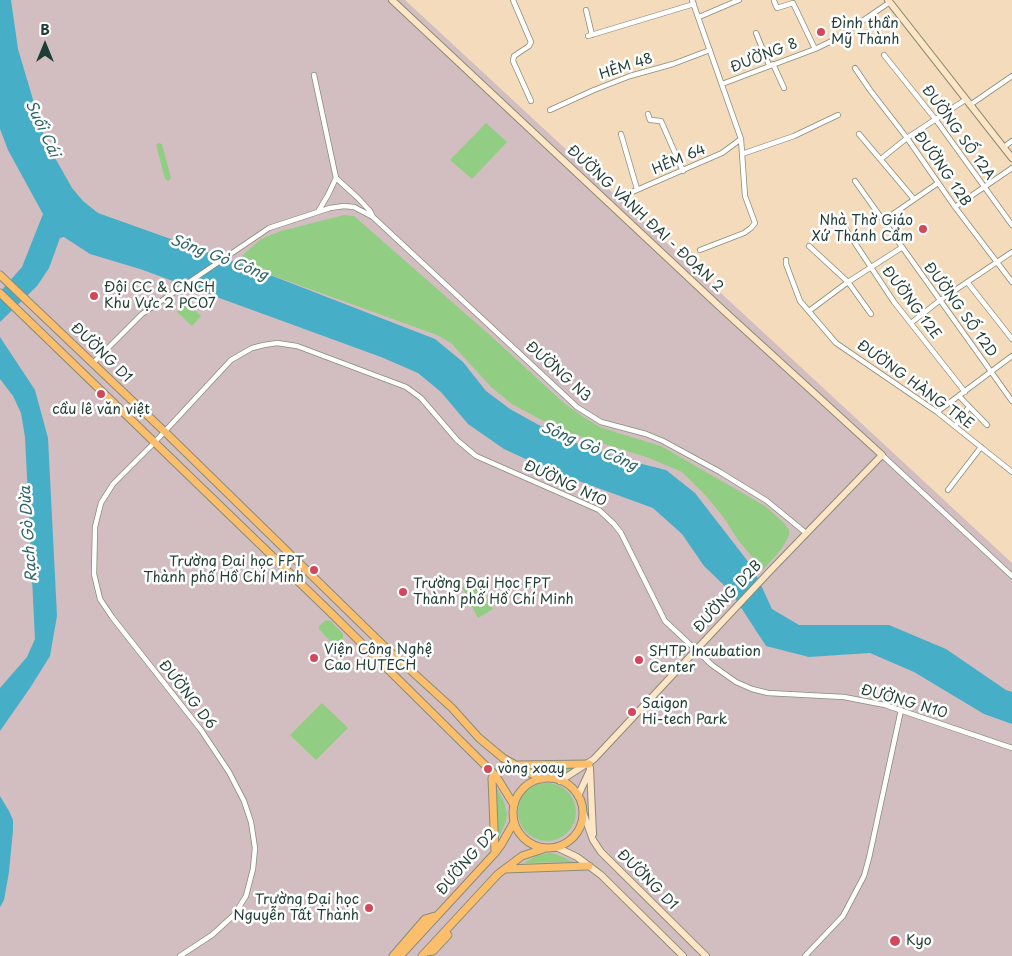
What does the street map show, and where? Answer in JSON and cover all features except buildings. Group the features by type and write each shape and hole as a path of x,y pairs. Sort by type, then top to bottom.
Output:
{"main road":[{"name":"ĐƯỜNG D1","path":"0,275 164,431 331,595 452,708 479,738 502,758 541,779"},
{"name":"ĐƯỜNG D1","path":"0,293 27,323"},
{"name":"ĐƯỜNG D1","path":"0,299 198,485 422,702 496,776 514,805"},
{"path":"300,584 310,574"},
{"name":"ĐƯỜNG D1","path":"422,702 424,710 492,778"},
{"path":"514,765 591,764"},
{"path":"492,778 500,783"},
{"path":"492,778 495,853"},
{"path":"424,954 504,868 522,856 544,848 565,844 573,838 582,822 583,812 578,796 574,790 560,781 551,779 541,779 523,788 517,796 514,805 514,822 518,832 534,846 544,848"},
{"name":"ĐƯỜNG D2","path":"400,956 495,853 514,822"},
{"path":"504,868 589,866"},
{"name":"ĐƯỜNG D2","path":"393,956 426,919 436,916"}],"street":[{"name":"ĐƯỜNG VÀNH ĐAI - ĐOẠN 2","path":"392,0 882,455"},
{"path":"513,0 531,42 529,46 514,56 513,61 531,101"},
{"path":"698,17 739,0"},
{"path":"774,1 777,8 793,3 815,49"},
{"path":"889,1 1012,158"},
{"name":"ĐƯỜNG 8","path":"722,84 815,49 836,39 889,1"},
{"path":"586,10 590,36 693,2 741,140 745,196 755,222 744,233 700,250"},
{"path":"756,33 784,88"},
{"name":"HẺM 48","path":"550,110 630,76 673,64 710,50"},
{"name":"ĐƯỜNG SỐ 12A","path":"884,55 936,120 1012,225"},
{"name":"ĐƯỜNG 12B","path":"855,68 955,207 1012,282"},
{"path":"314,76 336,178 318,211"},
{"path":"881,159 907,138 1012,76"},
{"path":"648,114 650,120 661,121 683,171"},
{"path":"742,154 794,136 838,115"},
{"path":"621,134 637,189"},
{"path":"859,134 913,198"},
{"name":"HẺM 64","path":"623,196 722,153 741,140"},
{"path":"1004,147 1012,141"},
{"path":"955,207 1012,168"},
{"name":"ĐƯỜNG N3","path":"336,178 358,198 373,217"},
{"name":"ĐƯỜNG SỐ 12D","path":"855,181 939,302 1012,401"},
{"path":"883,221 913,198 938,183"},
{"name":"ĐƯỜNG N3","path":"93,363 142,314 269,228 330,208 354,207 373,217 578,407 601,422 646,434 696,459 767,501 806,533"},
{"name":"ĐƯỜNG 12E","path":"843,225 870,267 911,324 965,392"},
{"path":"810,246 848,282 871,314"},
{"path":"809,311 848,282 901,248"},
{"path":"911,324 939,302 1012,252"},
{"name":"ĐƯỜNG HÀNG TRE","path":"786,260 800,301 836,343 937,412 1012,472"},
{"path":"968,283 1012,339"},
{"name":"ĐƯỜNG N10","path":"154,443 231,360 252,348 264,345 277,343 297,346 406,388 421,398 457,440 476,456 590,505 607,516 621,533 665,621 724,675 752,689 768,692 844,697 885,705 1012,748"},
{"path":"937,412 1012,356"},
{"path":"959,396 987,425"},
{"path":"954,426 969,407"},
{"name":"ĐƯỜNG D6","path":"154,443 113,484 101,503 94,527 93,560 95,586 100,599 112,618 201,730 229,772 244,801 251,822 255,848 253,869 246,896 234,915 212,935 180,956"},
{"path":"948,490 980,447"},
{"name":"ĐƯỜNG D2B","path":"560,781 591,764 769,572 882,455"},
{"path":"882,455 1012,576"},
{"path":"805,956 843,916 864,876 900,710"},
{"name":"ĐƯỜNG D2B","path":"578,796 591,764"},
{"path":"591,764 593,840"},
{"name":"ĐƯỜNG D1","path":"583,812 593,840 606,857 706,956"},
{"name":"ĐƯỜNG D1","path":"556,847 577,857 589,866 683,956"}],"shaded area":[{"path":"0,0 405,0 1012,563 1012,956 0,956"}],"green space":[{"path":"486,123 507,142 472,179 450,160"},
{"path":"162,144 171,178 168,181 165,179 156,145"},
{"path":"344,215 354,216 564,403 585,418 600,427 661,446 765,506 789,530 789,535 783,547 763,570 738,540 724,518 707,497 682,472 649,458 573,434 549,424 512,404 491,387 451,343 437,335 235,262 261,239 281,231"},
{"path":"186,302 201,316 192,326 177,312"},
{"path":"476,580 493,609 478,618 462,587"},
{"path":"326,620 331,621 343,634 343,639 340,642 335,644 331,642 319,629 319,626"},
{"path":"322,703 348,728 316,760 290,735"},
{"path":"580,766 564,775 543,773 530,767"},
{"path":"541,783 553,783 568,791 576,806 576,818 568,833 553,841 541,841 526,833 518,818 518,806 526,791"},
{"path":"497,788 504,802 507,814 498,840"},
{"path":"549,853 574,862 524,863 536,856"}],"water":[{"name":"Sông Gò Công","path":"0,0 11,0 18,49 45,140 72,188 83,201 98,213 252,268 435,339 463,362 486,391 510,409 564,439 626,460 666,470 695,493 753,568 772,609 799,625 889,625 946,649 1006,690 1012,692 1012,724 984,714 914,672 870,653 809,657 766,646 731,592 704,566 682,534 653,508 554,472 504,449 468,424 441,392 418,373 381,357 140,269 90,254 64,237 60,238 49,268 37,286 0,322 0,292 22,267 43,214 8,150 0,129"},
{"path":"0,337 35,390 48,438 57,616 50,656 0,731 0,688 27,657 35,639 25,437 21,413 13,396 0,379"},
{"path":"0,796 13,820 13,830 9,872 4,900 0,907"}],"place":[{"name":"Đình thần Mỹ Thành","path":"821,32"},
{"name":"Nhà Thờ Giáo Xứ Thánh Cẩm","path":"923,229"},
{"name":"Đội CC & CNCH Khu Vực 2 PC07","path":"94,296"},
{"name":"cầu lê văn việt","path":"101,394"},
{"name":"Trường Đại học FPT Thành phố Hồ Chí Minh","path":"314,570"},
{"name":"Trường Đại Học FPT Thành phố Hồ Chí Minh","path":"403,592"},
{"name":"Viện Công Nghệ Cao HUTECH","path":"314,658"},
{"name":"SHTP Incubation Center","path":"639,660"},
{"name":"Saigon Hi-tech Park","path":"632,712"},
{"name":"vòng xoay","path":"488,769"},
{"name":"Trường Đại học Nguyễn Tất Thành","path":"369,908"},
{"name":"Kyo","path":"895,941"}],"water label":[{"name":"Suối Cái","path":"42,129"},
{"name":"Rạch Gò Dừa","path":"29,534"}]}
